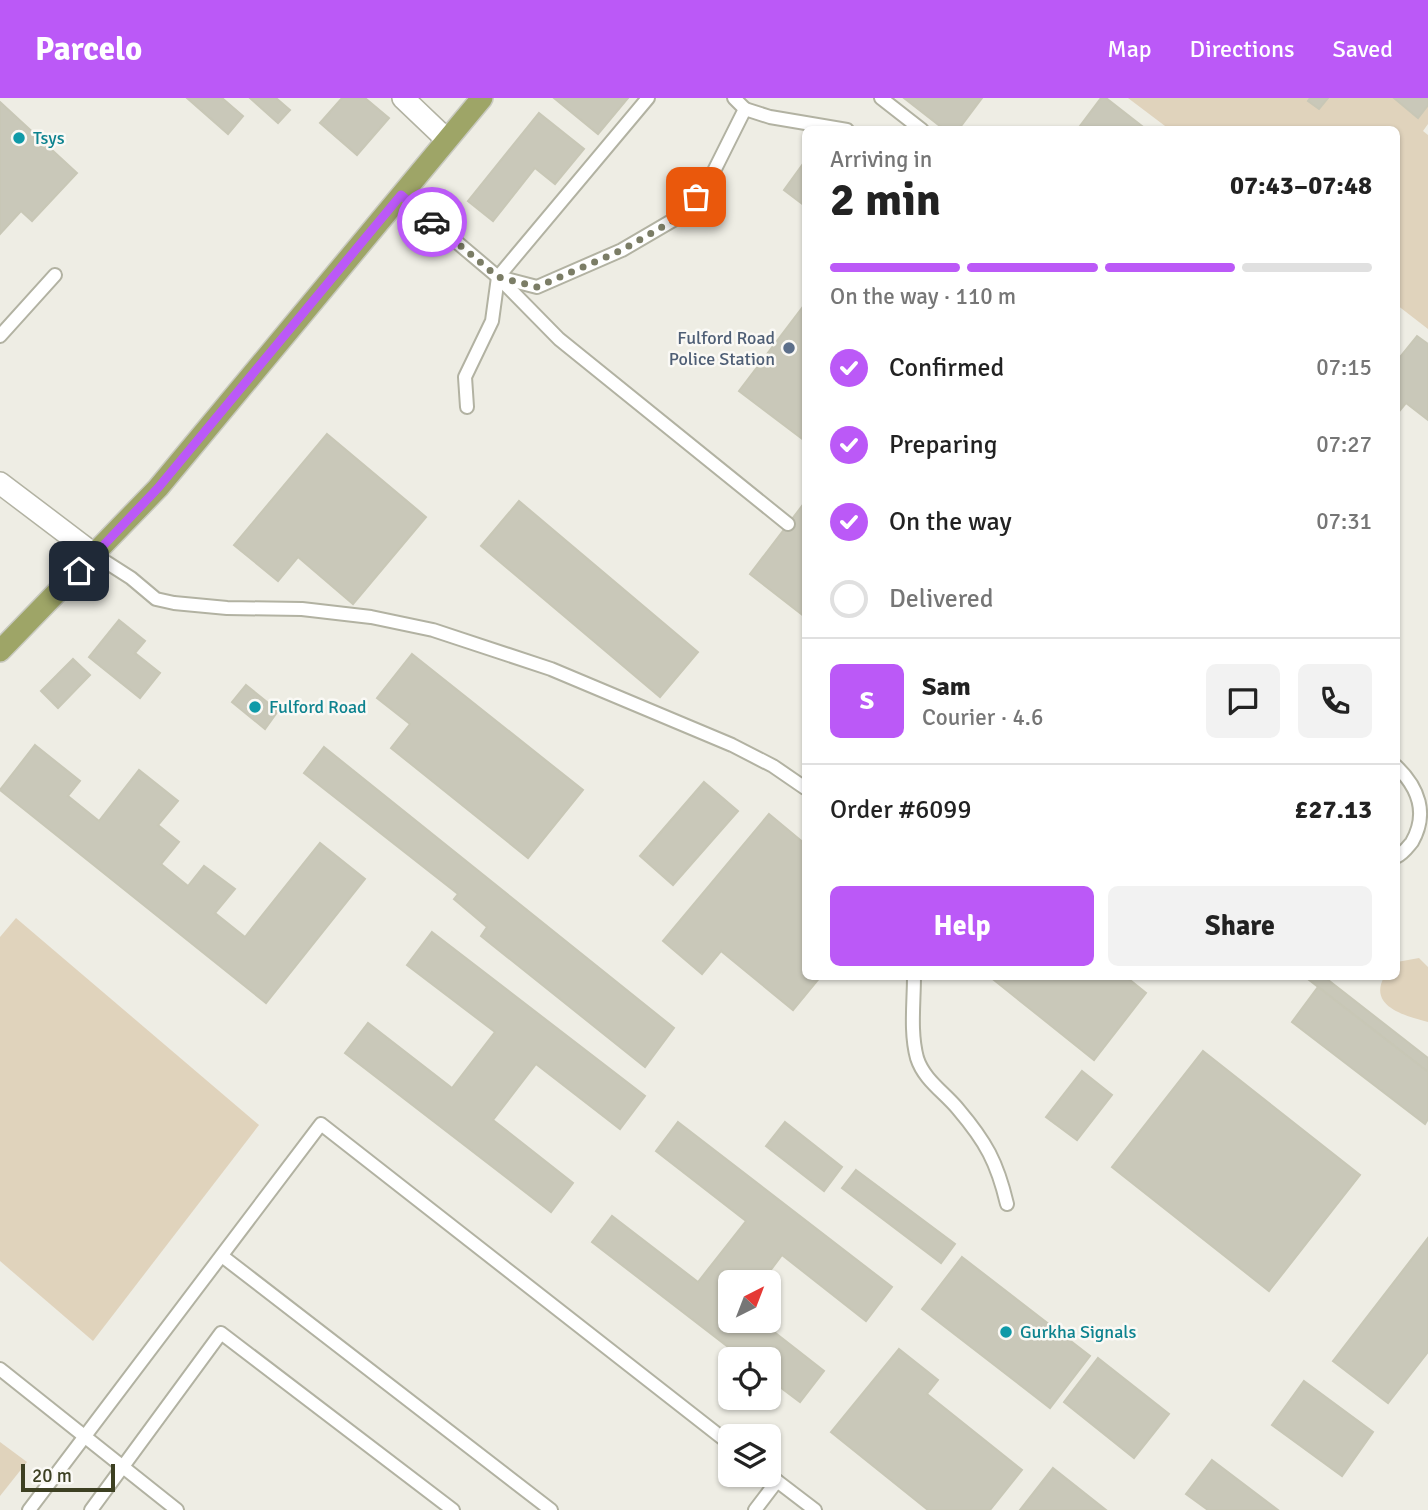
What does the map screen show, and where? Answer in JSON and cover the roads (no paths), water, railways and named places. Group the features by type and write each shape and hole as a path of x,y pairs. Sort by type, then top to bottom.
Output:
{"main road":[{"path":"0,651 158,488 482,98"}],"street":[{"path":"403,98 446,139"},
{"path":"0,483 95,555"}],"lane":[{"path":"467,407 465,377 492,321 498,277 648,98"},
{"path":"734,98 745,109 770,117 823,126"},
{"path":"881,98 917,126"},
{"path":"498,277 537,287 622,250 676,219 714,171 745,109"},
{"path":"401,195 498,277 559,340 788,524"},
{"path":"0,337 55,275"},
{"path":"95,555 131,578 156,599 174,603 227,608 302,609 370,617 433,629 551,669 732,745 774,766 802,786"},
{"path":"1400,770 1414,783 1423,803 1422,827 1400,855"},
{"path":"914,980 914,1040 918,1061 932,1084 972,1128 998,1166 1007,1204"},
{"path":"29,1510 321,1124 718,1435"},
{"path":"222,1256 551,1510"},
{"path":"91,1510 221,1333 453,1510"},
{"path":"0,1369 177,1510"},
{"path":"781,1483 816,1510"},
{"path":"755,1510 768,1487"}],"place":[{"name":"Tsys","path":"19,138"},
{"name":"Fulford Road Police Station","path":"789,348"},
{"name":"Fulford Road","path":"255,707"},
{"name":"Gurkha Signals","path":"1006,1332"}]}
